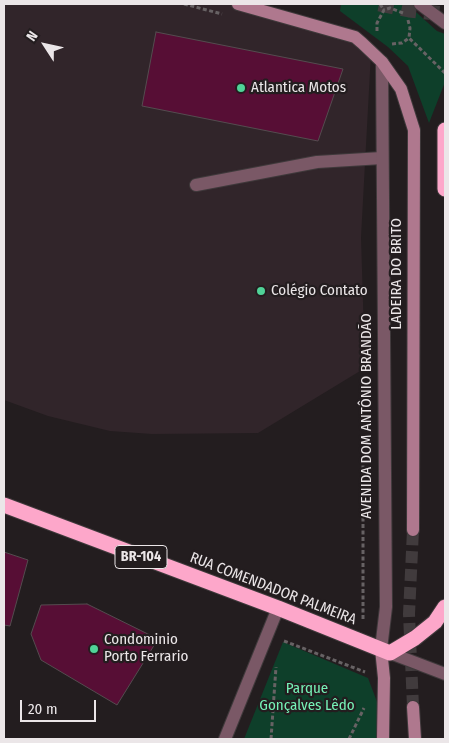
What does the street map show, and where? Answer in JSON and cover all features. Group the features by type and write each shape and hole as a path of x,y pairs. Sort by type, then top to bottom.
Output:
{"highway":[{"path":"445,130 445,189"},
{"name":"RUA COMENDADOR PALMEIRA","path":"4,505 276,612 386,651"},
{"path":"386,651 415,638 435,622 445,607"}],"main road":[{"name":"LADEIRA DO BRITO","path":"238,4 355,37 382,62 401,89 414,130 413,530"},
{"path":"383,739 386,651"},
{"path":"413,707 415,739"}],"street":[{"path":"420,4 445,22"},
{"name":"AVENIDA DOM ANTÔNIO BRANDÃO","path":"382,62 386,651"},
{"path":"196,186 317,162 382,158"},
{"path":"225,739 276,612"},
{"name":"RUA COMENDADOR PALMEIRA","path":"386,651 445,674"}],"path":[{"path":"184,4 231,16"},
{"path":"380,4 384,10"},
{"path":"378,35 377,22 384,10 390,8 402,12 408,20 410,38 445,73"},
{"path":"387,42 394,44 410,38"},
{"path":"363,627 364,446"},
{"path":"276,612 278,639 370,674"},
{"path":"271,739 276,666"}],"shaded area":[{"path":"4,4 233,4 356,39 371,53 361,237 365,368 258,433 152,434 110,431 48,416 4,400"}],"green space":[{"path":"341,4 407,4 437,31 445,34 445,82 429,123 408,66 388,47 340,11"},
{"name":"Parque Gonçalves Lêdo","path":"283,642 368,678 379,707 377,739 244,739"}],"building":[{"name":"Atlantica Motos","path":"156,32 343,69 318,141 142,106"},
{"path":"4,552 28,560 10,626 4,625"},
{"name":"Condominio Porto Ferrario","path":"87,604 158,639 117,705 41,660 31,634 41,605"}],"tunnel":[{"path":"379,4 445,14"},
{"path":"413,530 409,614 413,707"}],"place":[{"name":"Atlantica Motos","path":"241,88"},
{"name":"Colégio Contato","path":"261,291"},
{"name":"Condominio Porto Ferrario","path":"94,649"}]}
